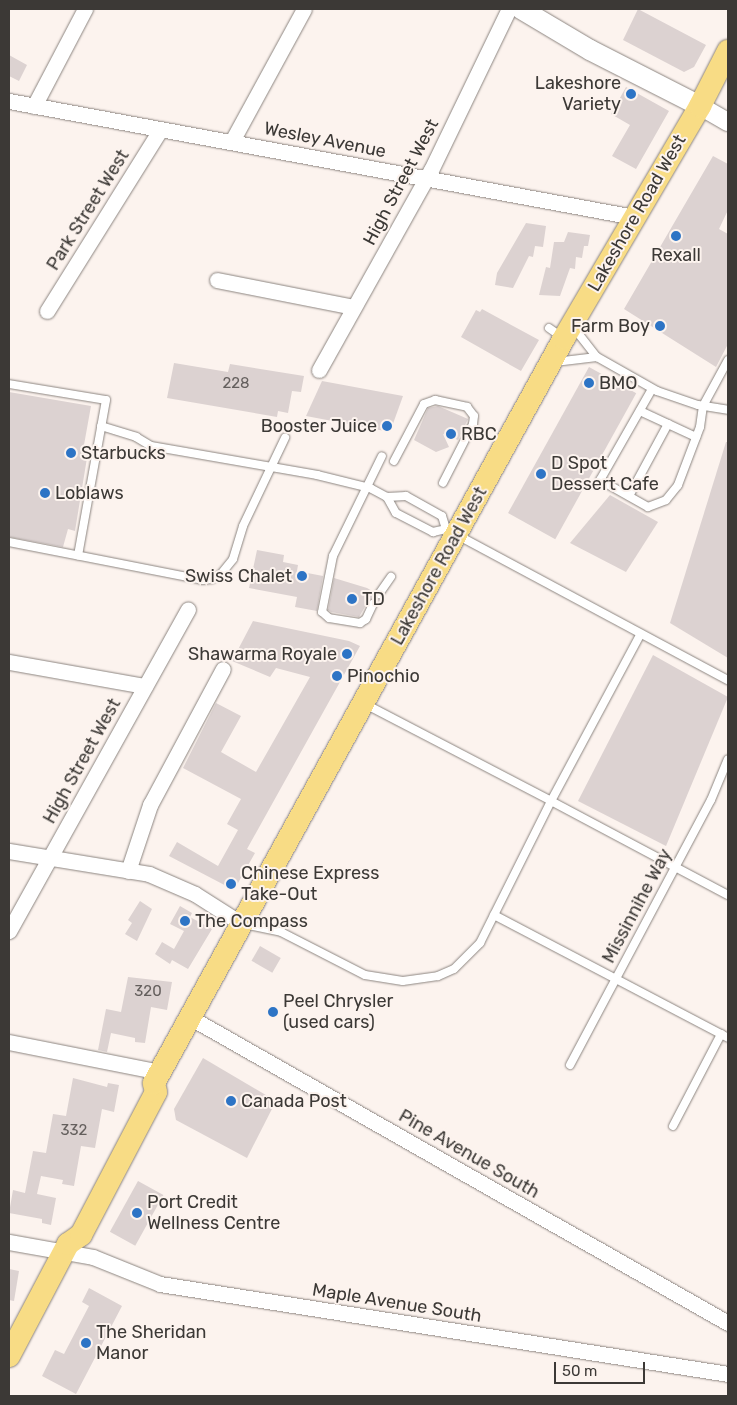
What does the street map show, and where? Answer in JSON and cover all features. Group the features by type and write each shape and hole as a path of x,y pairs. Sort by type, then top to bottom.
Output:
{"main road":[{"path":"521,9 590,50 700,106"},
{"name":"Lakeshore Road West","path":"9,1356 66,1248 68,1231 144,1086 158,1078 363,703 451,532 552,362 561,330 634,217 700,106 728,51"}],"street":[{"path":"34,106 86,9"},
{"path":"232,141 304,9"},
{"name":"High Street West","path":"319,370 426,180 509,9"},
{"name":"Wesley Avenue","path":"9,101 160,130 232,141 426,180 634,217"},
{"path":"700,106 728,122"},
{"name":"Park Street West","path":"47,311 160,130"},
{"path":"217,280 353,307"},
{"name":"High Street West","path":"9,931 188,609"},
{"path":"9,662 145,686"},
{"path":"128,871 150,806 223,669"},
{"path":"9,851 149,874 196,894 242,924"},
{"name":"Pine Avenue South","path":"191,1018 728,1323"},
{"path":"9,1042 158,1078"},
{"name":"Maple Avenue South","path":"9,1242 66,1248 160,1284 728,1374"}],"lane":[{"path":"561,330 597,357 652,389 703,406 728,410"},
{"path":"552,362 597,357"},
{"path":"652,389 600,480 648,507 666,500 678,485 696,437 703,406 728,360"},
{"path":"9,384 106,400 78,555"},
{"path":"394,461 424,404 435,400 467,407 474,416 473,424 443,482"},
{"path":"640,411 696,437"},
{"path":"629,496 668,424"},
{"path":"101,426 136,437 151,446 269,466 367,487 387,497 406,496 442,516 451,532"},
{"path":"9,542 202,580 212,579 221,574 233,559 243,526 269,466 285,438"},
{"path":"373,604 366,619 360,623 323,615 331,563 337,546 382,456"},
{"path":"387,497 396,513 433,532 451,532 640,635 728,680"},
{"path":"379,594 391,576"},
{"path":"242,924 281,932 365,975 403,981 438,976 454,969 480,943 551,801 640,635"},
{"path":"363,703 728,895"},
{"name":"Missinnihe Way","path":"570,1065 728,759"},
{"path":"494,915 725,1036 673,1126"}],"building":[{"path":"638,9 706,45 694,67 684,72 623,40"},
{"path":"9,55 27,65 19,81 9,76"},
{"path":"626,87 669,111 636,169 612,156 630,125 611,114"},
{"path":"713,156 728,164 728,210 719,229 728,234 728,344 716,367 624,309"},
{"path":"526,223 546,226 543,247 535,246 533,257 529,256 513,288 495,285 497,273"},
{"path":"568,232 590,235 588,246 584,246 582,258 576,257 575,269 570,268 560,296 539,295 546,267 550,268 554,242 564,242"},
{"path":"482,309 539,340 521,371 461,337 476,310 480,312"},
{"path":"174,363 228,372 230,364 304,376 301,392 292,391 288,413 278,411 277,417 167,398"},
{"path":"589,367 636,393 555,539 508,513"},
{"path":"322,381 403,396 390,432 306,416"},
{"name":"Loblaws","path":"9,392 91,406 82,456 87,458 75,531 68,529 63,547 9,537"},
{"path":"438,406 468,419 458,440 443,434 449,447 436,452 414,440 428,408"},
{"path":"726,442 728,442 728,658 670,623"},
{"path":"610,495 658,522 626,572 570,543"},
{"path":"257,550 284,555 283,562 298,565 297,571 323,576 317,611 295,607 297,597 249,588"},
{"path":"334,578 367,588 374,592 376,599 369,600 359,617 331,612 328,610"},
{"path":"376,599 384,599 379,607"},
{"path":"253,621 349,641 360,646 247,849 255,853 234,890 169,856 177,842 218,866 238,830 227,824 241,799 183,768 216,703 241,716 221,752 256,772 310,677 276,668 270,677 232,661"},
{"path":"653,655 728,697 666,846 578,801"},
{"path":"140,901 152,909 137,941 125,934 132,923 128,920"},
{"path":"180,906 192,913 190,917 212,929 188,969 172,960 170,964 155,954 162,942 174,949 184,931 170,924"},
{"path":"260,946 281,958 272,973 252,961"},
{"path":"128,977 172,982 167,1010 151,1007 145,1043 135,1042 135,1038 111,1033 107,1052 98,1050 106,1009 121,1012"},
{"path":"203,1058 276,1101 247,1158 176,1120 174,1109"},
{"path":"73,1078 107,1087 108,1083 119,1085 114,1112 102,1109 95,1148 81,1146 74,1186 62,1184 63,1180 41,1176 37,1194 56,1198 51,1225 42,1223 42,1219 9,1213 13,1190 25,1193 33,1151 46,1153 53,1114 66,1116"},
{"name":"Port Credit Wellness Centre","path":"138,1181 163,1195 135,1246 110,1232"},
{"path":"9,1269 19,1271 14,1301 9,1300"},
{"name":"The Sheridan Manor","path":"89,1288 122,1306 76,1394 42,1376 55,1350 64,1354 89,1306 82,1302"}],"place":[{"name":"Lakeshore Variety","path":"631,94"},
{"name":"Rexall","path":"676,236"},
{"name":"Farm Boy","path":"660,326"},
{"name":"BMO","path":"589,383"},
{"name":"Booster Juice","path":"387,426"},
{"name":"RBC","path":"451,434"},
{"name":"Starbucks","path":"71,453"},
{"name":"D Spot Dessert Cafe","path":"541,474"},
{"name":"Loblaws","path":"45,493"},
{"name":"Swiss Chalet","path":"302,576"},
{"name":"TD","path":"352,599"},
{"name":"Shawarma Royale","path":"347,654"},
{"name":"Pinochio","path":"337,676"},
{"name":"Chinese Express Take-Out","path":"231,884"},
{"name":"The Compass","path":"185,921"},
{"name":"Peel Chrysler (used cars)","path":"273,1012"},
{"name":"Canada Post","path":"231,1101"},
{"name":"Port Credit Wellness Centre","path":"137,1213"},
{"name":"The Sheridan Manor","path":"86,1343"}]}
